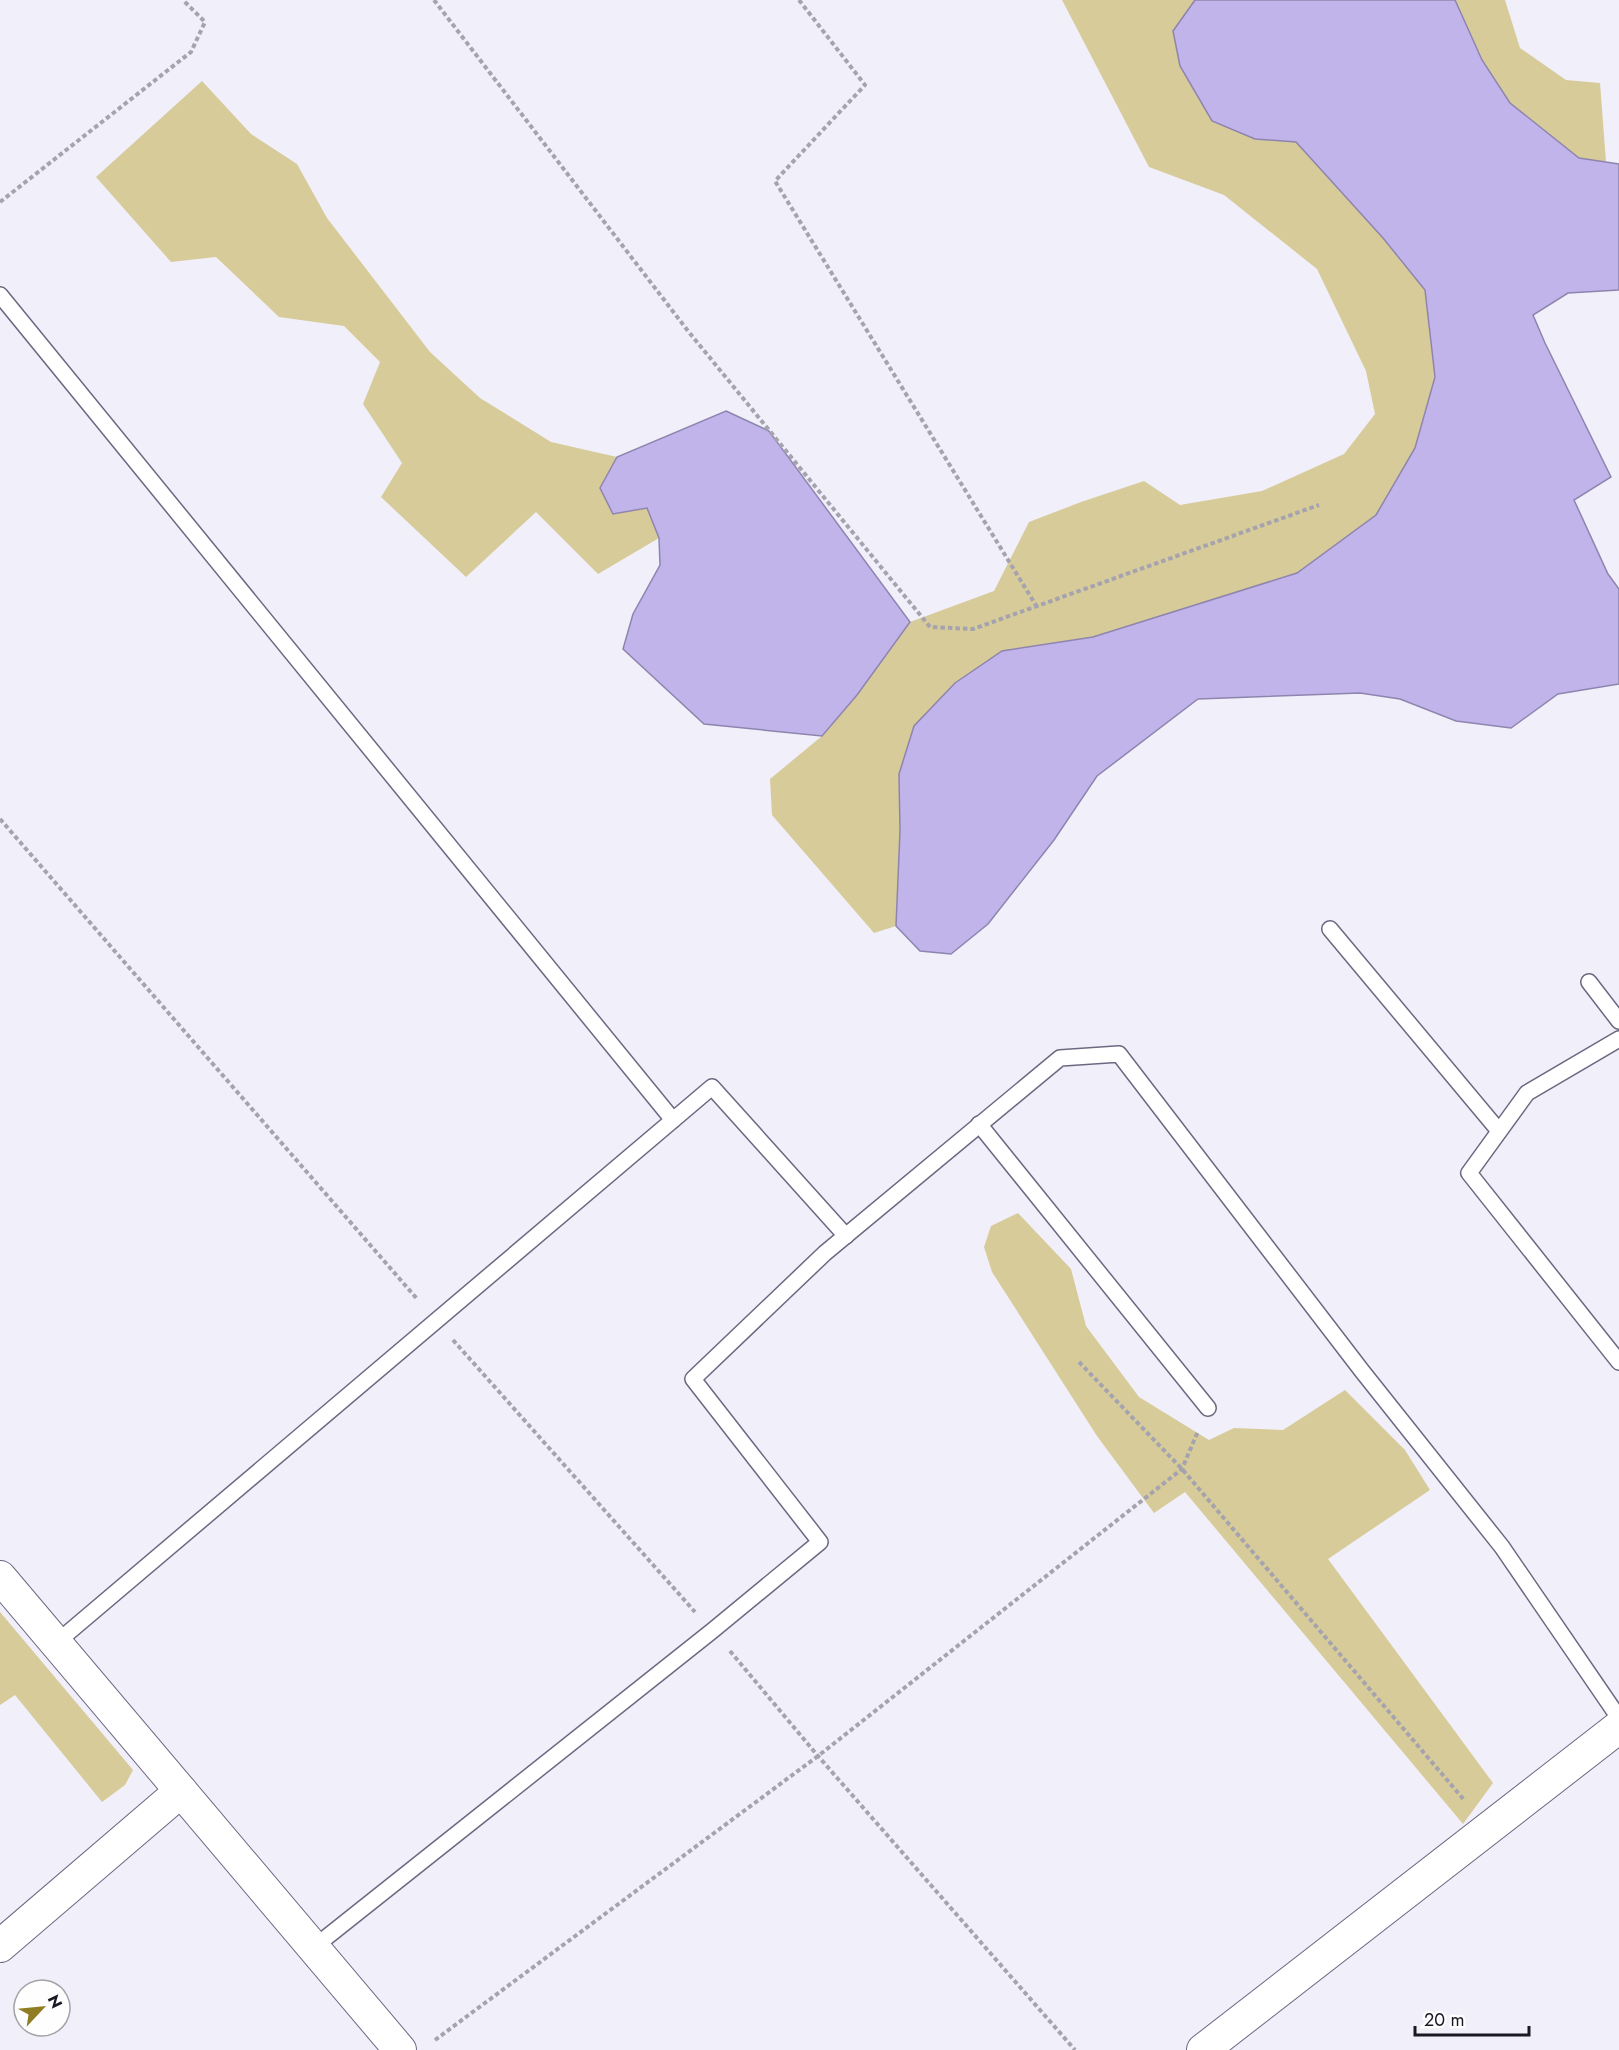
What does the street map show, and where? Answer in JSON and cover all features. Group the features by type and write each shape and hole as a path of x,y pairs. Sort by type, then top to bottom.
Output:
{"street":[{"path":"0,1577 400,2050"},
{"path":"1203,2050 1619,1727"},
{"path":"0,1946 181,1791"}],"lane":[{"path":"0,295 673,1120"},
{"path":"1330,929 1499,1131"},
{"path":"1588,982 1619,1021"},
{"path":"1619,1040 1527,1093 1469,1173 1619,1362"},
{"path":"314,1948 820,1542 693,1379 825,1253 1060,1058 1119,1054 1362,1371 1502,1547 1619,1718"},
{"path":"56,1643 712,1087 846,1236"},
{"path":"979,1125 1208,1408"}],"path":[{"path":"0,202 191,52 205,22 183,0"},
{"path":"434,0 688,331 930,627 973,629 1319,505"},
{"path":"800,0 865,86 775,181 1037,607"},
{"path":"0,819 436,1321 712,1630 818,1756 1075,2050"},
{"path":"1079,1362 1182,1469 1489,1829"},
{"path":"431,2043 818,1756 1182,1469 1208,1408"}],"shaded area":[{"path":"1062,0 1195,0 1174,31 1180,66 1255,139 1296,142 1383,238 1425,290 1435,377 1415,448 1376,515 1297,573 1093,637 1002,651 899,774 900,831 896,926 874,933 772,815 770,779 822,736 857,695 910,622 994,591 1029,522 1144,481 1180,505 1262,491 1344,454 1375,414 1366,371 1317,269 1224,195 1149,167"},
{"path":"1195,0 1455,0 1482,60 1510,103 1579,158 1619,164 1619,290 1568,293 1533,315 1611,477 1574,500 1608,574 1619,589 1619,684 1558,694 1511,728 1456,721 1400,699 1360,693 1198,699 1097,776 1054,840 988,924 951,954 920,951 896,926 900,831 899,774 914,726 955,683 1002,651 1093,637 1297,573 1376,515 1415,448 1435,377 1425,290 1383,238 1296,142 1255,139 1212,121 1180,66 1173,31"},
{"path":"1455,0 1505,0 1520,48 1566,80 1600,83 1606,162 1579,158 1510,103 1482,60"},
{"path":"202,81 251,134 297,164 327,218 430,352 480,398 551,442 617,457 600,488 613,514 647,508 659,538 598,574 536,512 466,577 381,497 402,463 363,404 380,362 344,326 279,317 216,257 171,262 96,177"},
{"path":"726,411 769,431 910,622 857,695 822,736 704,724 623,649 633,614 660,565 659,538 647,508 613,514 600,488 617,457"},
{"path":"1018,1213 1071,1269 1086,1326 1139,1397 1209,1440 1234,1428 1283,1430 1345,1390 1405,1450 1430,1490 1328,1559 1493,1783 1463,1824 1185,1492 1154,1513 1097,1436 992,1272 984,1247 991,1226"},
{"path":"0,1612 133,1770 125,1785 102,1802 15,1695 0,1705"}]}
